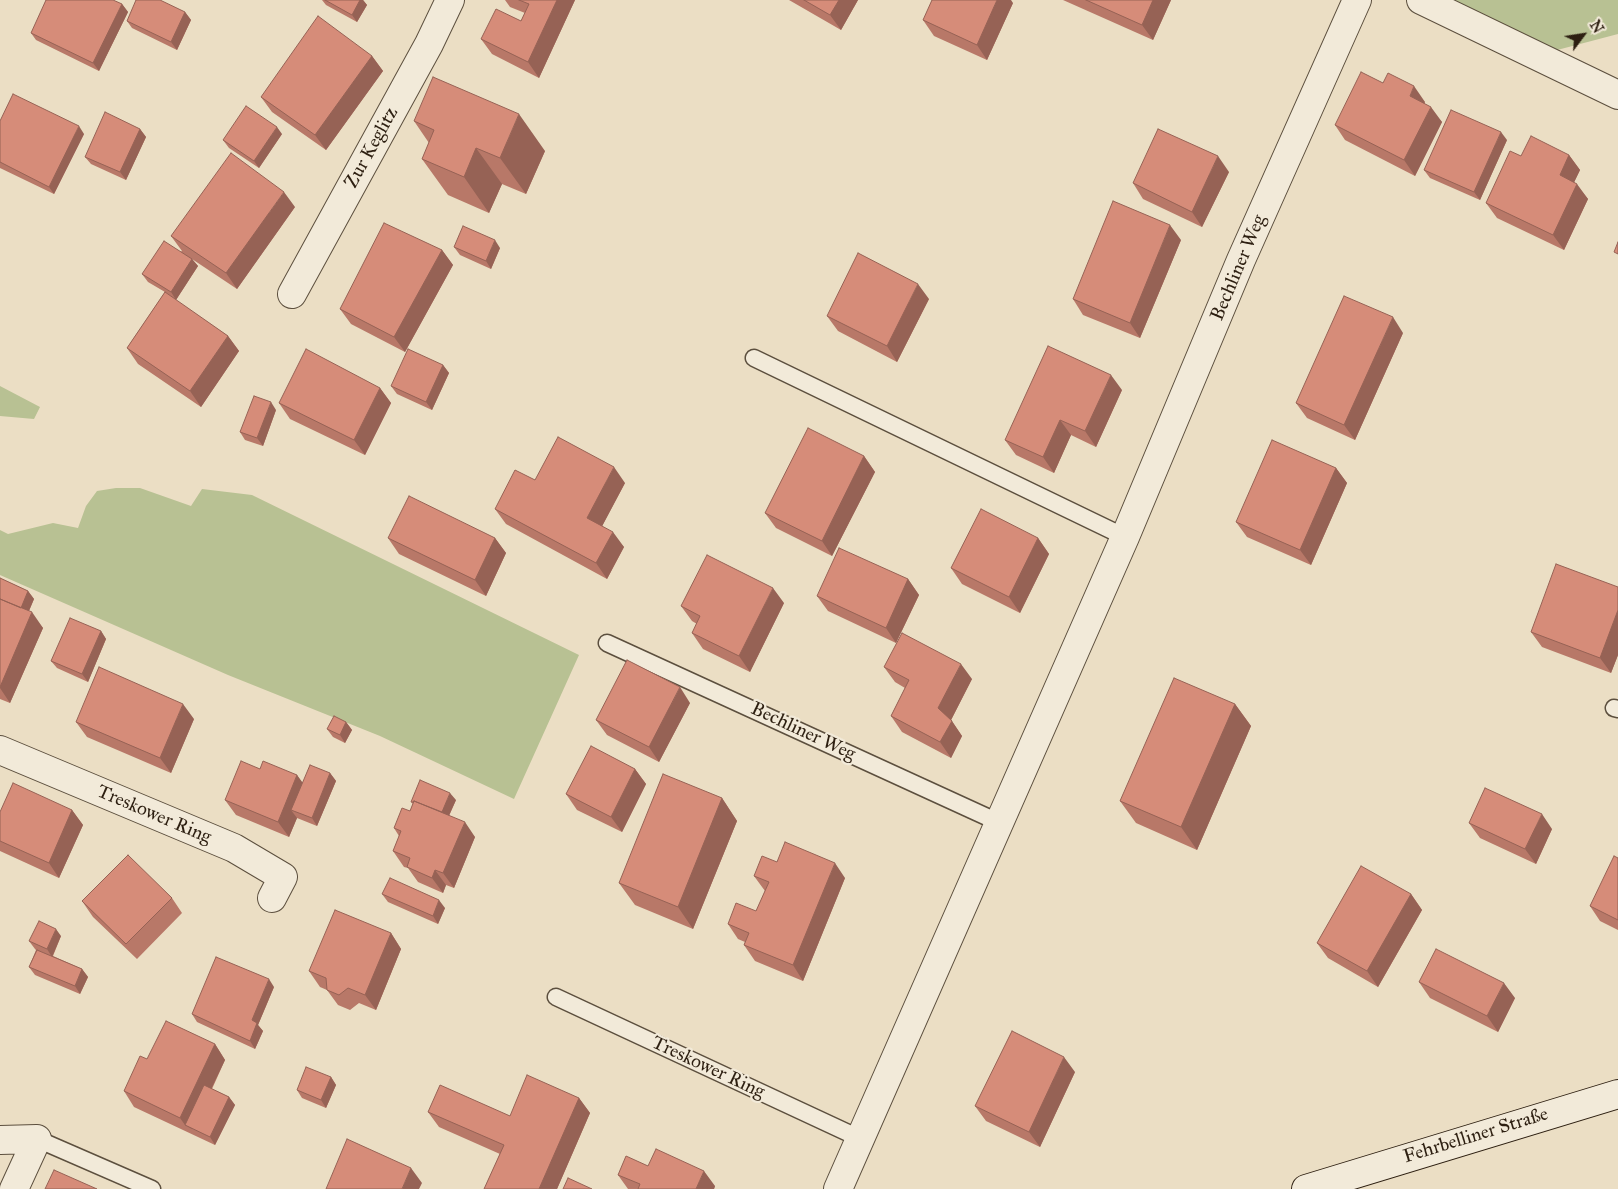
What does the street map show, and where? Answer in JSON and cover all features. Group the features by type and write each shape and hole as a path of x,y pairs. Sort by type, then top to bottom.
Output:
{"street":[{"name":"Zur Keglitz","path":"292,294 429,44 450,0"},
{"name":"Bechliner Weg","path":"838,1189 1124,537 1241,260 1357,0"},
{"path":"1421,0 1618,94"},
{"name":"Treskower Ring","path":"0,750 234,848 282,877 272,898"},
{"name":"Fehrbelliner Straße","path":"1306,1189 1338,1184 1618,1094"},
{"path":"0,1140 37,1139 14,1189"}],"lane":[{"path":"754,358 1124,537"},
{"name":"Bechliner Weg","path":"607,643 998,822"},
{"name":"Treskower Ring","path":"556,997 859,1138"},
{"path":"37,1139 152,1189"}],"green space":[{"path":"1422,0 1618,0 1618,34 1542,54"},
{"path":"0,386 40,407 34,419 0,416"},
{"path":"116,488 140,488 191,506 202,489 252,495 579,655 514,799 380,736 228,675 0,575 0,530 8,534 53,523 78,528 86,506 97,491"}],"building":[{"path":"46,0 113,0 122,4 93,63 31,33"},
{"path":"136,0 160,0 185,12 171,42 127,21"},
{"path":"325,0 360,0 352,15"},
{"path":"519,0 557,0 528,62 481,39 496,9 521,21 529,4"},
{"path":"804,0 839,0 830,15"},
{"path":"932,0 997,0 977,45 923,20"},
{"path":"1086,0 1153,0 1142,25"},
{"path":"318,16 372,56 315,135 261,97"},
{"path":"1361,72 1383,83 1388,73 1414,86 1410,96 1431,107 1404,160 1335,125"},
{"path":"433,77 519,114 500,158 476,148 464,177 422,159 434,130 414,121"},
{"path":"13,94 79,126 49,187 0,162 0,121"},
{"path":"246,106 277,127 254,161 223,140"},
{"path":"1451,110 1501,132 1474,192 1424,170"},
{"path":"105,112 140,129 120,172 85,157"},
{"path":"1158,129 1218,156 1192,212 1133,183"},
{"path":"1531,136 1569,155 1560,175 1577,184 1553,235 1486,203 1510,151 1521,156"},
{"path":"231,153 284,192 226,273 171,236"},
{"path":"1113,201 1170,225 1130,323 1073,299"},
{"path":"384,223 442,250 394,337 340,309"},
{"path":"463,226 495,240 486,261 454,247"},
{"path":"164,241 192,259 171,292 142,274"},
{"path":"1618,242 1618,254 1614,252"},
{"path":"858,253 918,284 887,346 827,316"},
{"path":"165,292 228,336 190,391 127,348"},
{"path":"1344,296 1393,317 1344,425 1296,403"},
{"path":"1048,346 1111,375 1085,431 1060,420 1043,457 1005,440"},
{"path":"306,349 380,388 354,440 279,403"},
{"path":"408,349 443,365 426,402 391,386"},
{"path":"254,396 271,402 257,438 240,432"},
{"path":"808,428 864,456 822,541 765,513"},
{"path":"558,437 614,467 587,518 613,532 596,563 495,509 515,470 535,480"},
{"path":"1272,440 1336,468 1300,550 1236,522"},
{"path":"409,496 495,538 475,580 388,538"},
{"path":"981,509 1038,538 1009,597 951,568"},
{"path":"839,548 908,579 886,628 817,596"},
{"path":"707,555 773,588 739,656 692,633 700,616 681,606"},
{"path":"1556,564 1618,587 1618,610 1600,658 1531,632"},
{"path":"0,578 28,591 21,608 0,599"},
{"path":"0,599 32,612 0,687"},
{"path":"70,618 101,631 82,674 51,661"},
{"path":"902,633 961,664 938,708 952,721 940,742 891,716 909,680 884,667"},
{"path":"627,660 680,687 649,747 596,720"},
{"path":"99,667 183,704 160,758 76,722"},
{"path":"1174,678 1235,704 1181,827 1120,801"},
{"path":"334,716 346,722 340,735 327,729"},
{"path":"591,746 635,769 611,817 566,794"},
{"path":"241,761 260,769 263,761 297,775 278,822 225,800"},
{"path":"310,765 330,773 312,818 291,810"},
{"path":"663,774 722,798 678,907 619,883"},
{"path":"420,780 450,793 442,812 414,801 411,802"},
{"path":"13,783 72,810 49,863 0,841 0,812"},
{"path":"1485,788 1542,814 1525,849 1469,823"},
{"path":"414,801 465,822 443,873 435,870 432,878 407,867 410,858 393,851 401,831 394,828 402,808 410,811"},
{"path":"785,842 835,863 793,965 744,945 749,933 728,924 736,903 756,911 769,882 754,876 762,856 777,862"},
{"path":"128,855 172,898 126,944 82,901"},
{"path":"1614,856 1618,858 1618,920 1590,906"},
{"path":"1361,866 1411,894 1367,971 1317,943"},
{"path":"390,878 439,900 433,916 382,894"},
{"path":"335,910 391,933 365,995 348,988 339,995 327,990 326,978 309,971"},
{"path":"39,921 56,929 47,949 29,941"},
{"path":"1436,949 1504,983 1487,1016 1419,982"},
{"path":"37,950 82,969 75,986 29,967"},
{"path":"216,957 269,979 252,1020 257,1023 250,1041 192,1014"},
{"path":"166,1021 215,1044 180,1118 124,1091 140,1056 147,1059"},
{"path":"1012,1031 1064,1057 1029,1132 975,1106"},
{"path":"306,1067 331,1077 321,1100 297,1090"},
{"path":"527,1075 579,1098 539,1189 484,1189 504,1145 428,1112 440,1085 510,1116"},
{"path":"204,1085 229,1097 210,1137 185,1125"},
{"path":"347,1139 411,1168 402,1189 326,1189"},
{"path":"656,1149 704,1171 696,1189 638,1189 640,1184 618,1175 626,1156 648,1166"},
{"path":"54,1170 97,1189 45,1189"},
{"path":"568,1178 592,1189 563,1189"}]}
